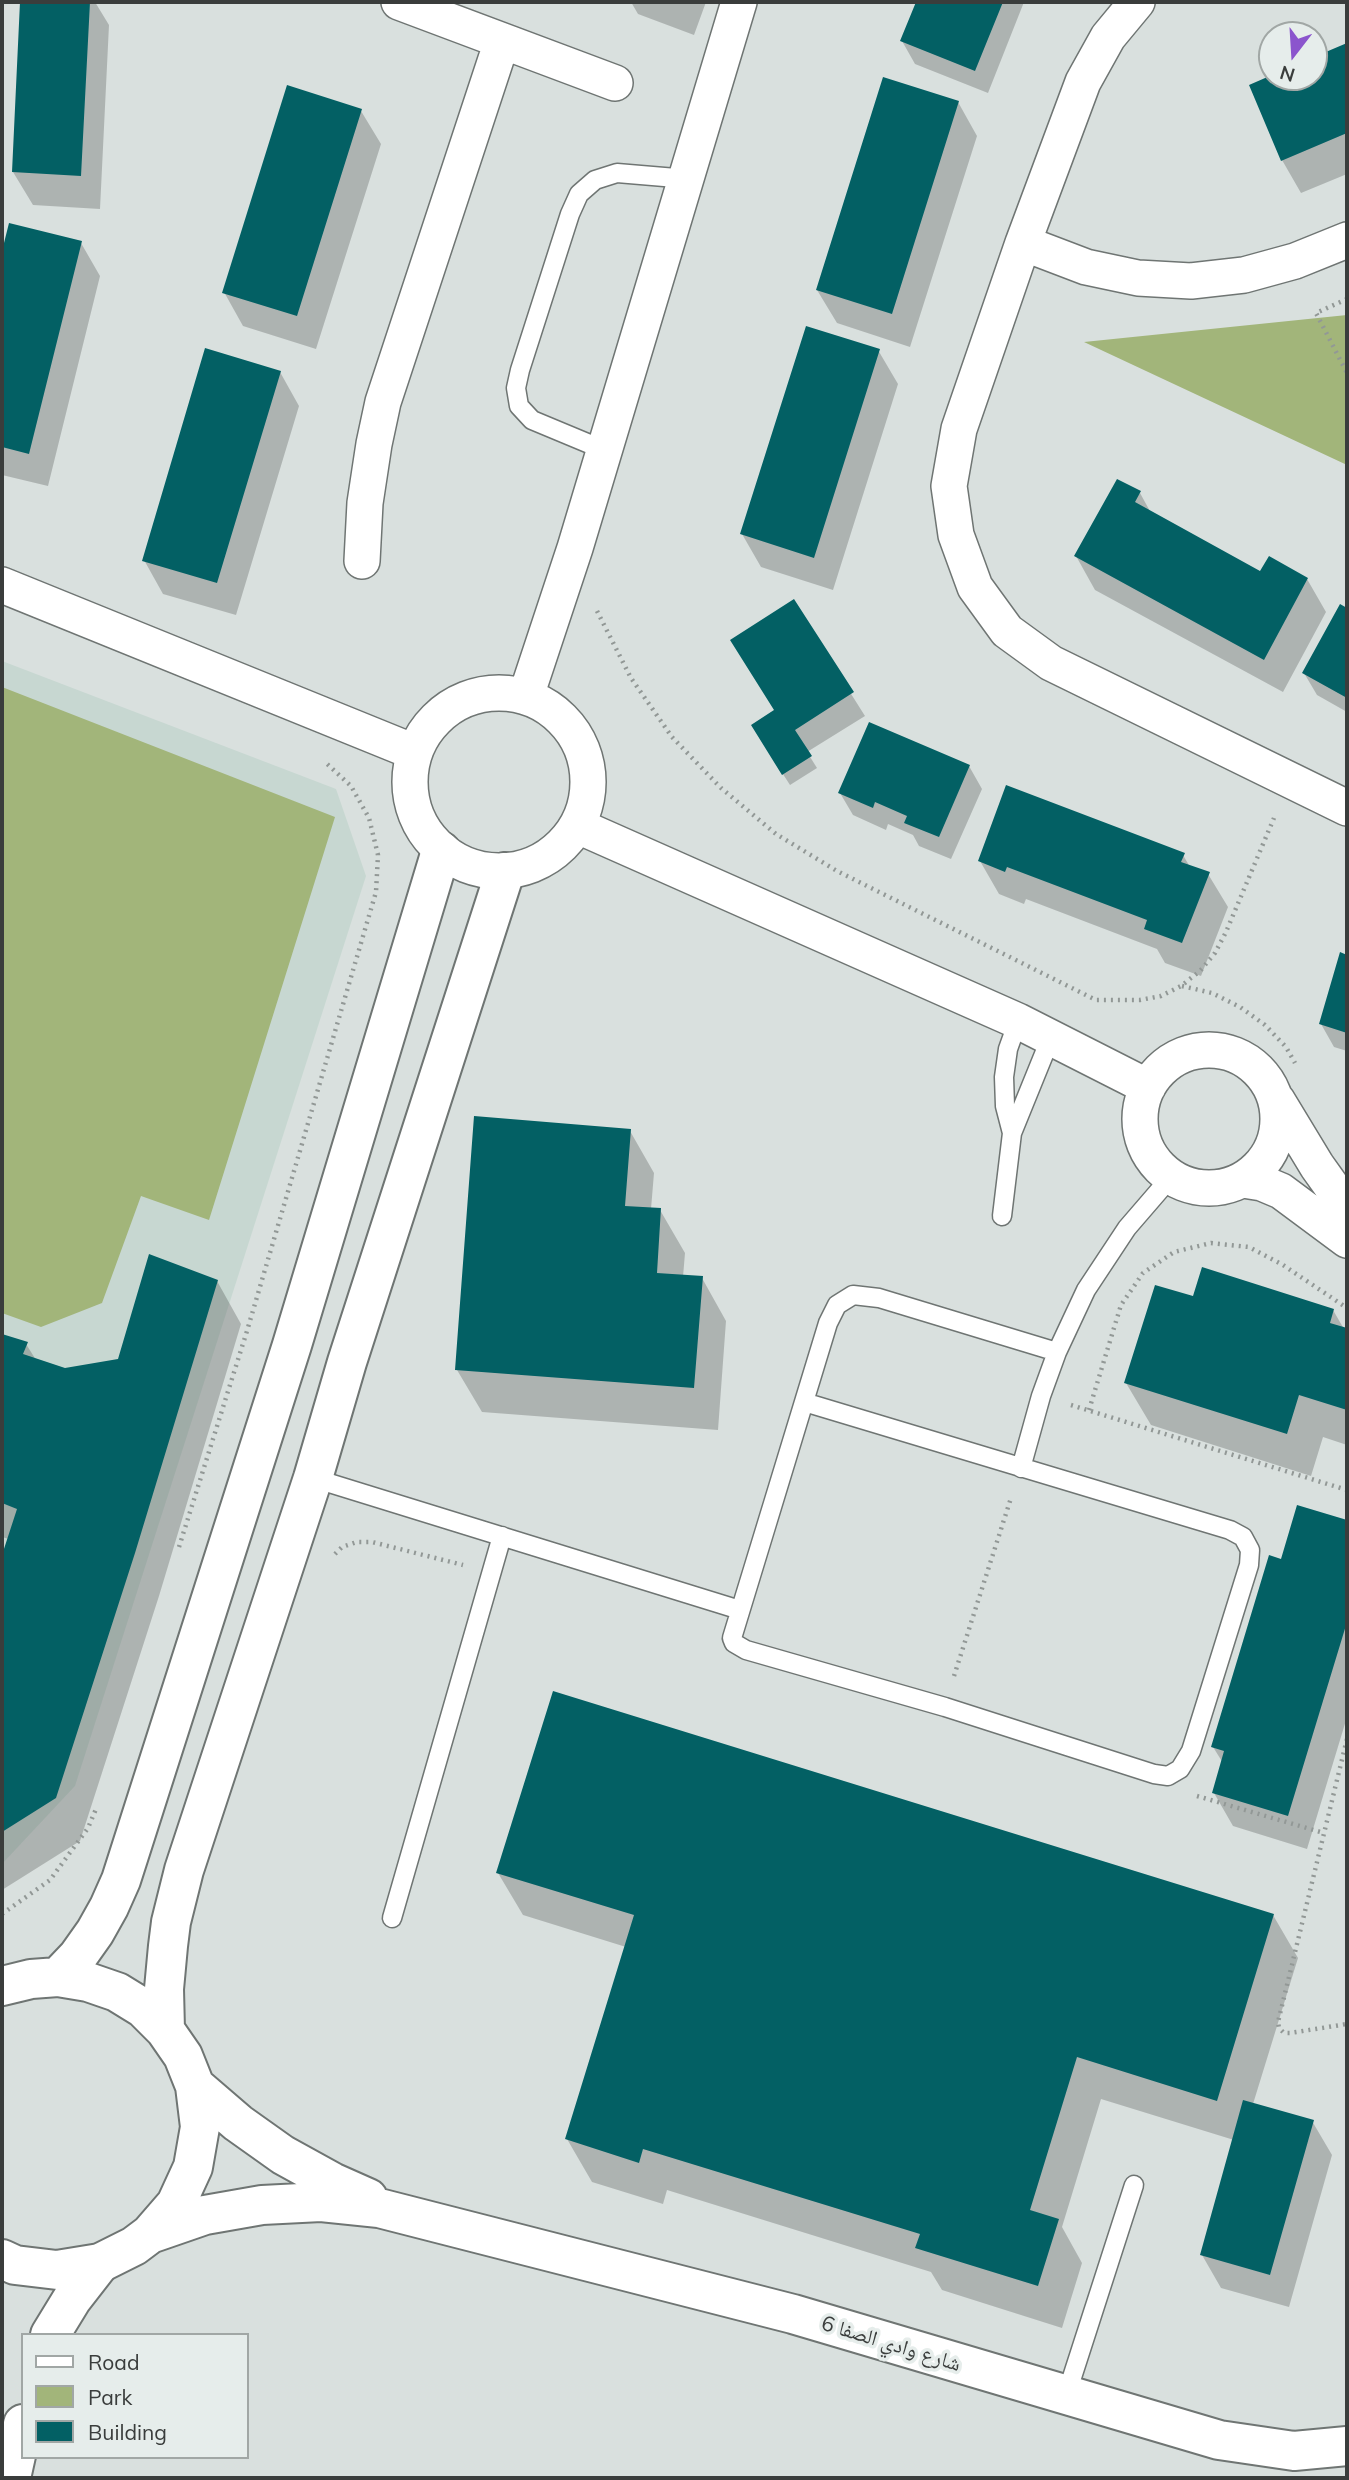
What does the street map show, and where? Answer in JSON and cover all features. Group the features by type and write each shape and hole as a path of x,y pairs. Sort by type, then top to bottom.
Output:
{"main road":[{"path":"58,1978 95,1932 110,1907 121,1880 292,1345 441,851"},
{"path":"165,2029 164,1989 177,1895 313,1478 505,872"},
{"path":"2,1986 32,1979 58,1978 88,1982 117,1992 143,2008 165,2029 183,2056 195,2086 200,2127 193,2167 176,2204 150,2234 134,2246 100,2263 57,2270 15,2264 2,2259"},
{"name":"شارع وادي الصفا 6","path":"195,2086 238,2123 295,2162 383,2205 436,2222"},
{"name":"شارع وادي الصفا 6","path":"150,2234 205,2215 262,2205 321,2202 379,2208 793,2315 1219,2440 1294,2451 1347,2446"},
{"path":"51,2333 72,2299 100,2263"},
{"path":"9,2456 21,2429"}],"street":[{"path":"399,2 615,83"},
{"path":"526,696 575,548 739,2"},
{"path":"1137,2 1108,37 1083,82 959,429 949,486 956,536 975,587 1007,631 1051,663 1347,808"},
{"path":"362,561 365,503 383,402 502,41"},
{"path":"1024,243 1086,267 1138,278 1191,281 1244,275 1295,261 1347,240"},
{"path":"2,585 414,752"},
{"path":"498,692 526,696 554,711 576,735 588,765 589,797 578,826 559,850 534,865 505,872 482,870 460,863 441,851 423,830 412,806 409,779 414,752 427,728 446,709 471,697 498,692"},
{"path":"578,826 1018,1021 1148,1087"},
{"path":"1275,1096 1279,1115 1278,1134 1274,1143 1259,1168 1243,1180 1226,1187 1188,1185 1171,1177 1156,1163 1146,1146 1140,1126 1141,1106 1148,1087 1159,1071 1175,1059 1194,1052 1214,1050 1233,1054 1251,1064 1265,1078 1317,1166 1347,1208"},
{"path":"1243,1180 1262,1183 1281,1191 1347,1240"}],"lane":[{"path":"604,450 532,421 519,406 516,388 524,357 569,214 579,194 596,180 617,173 688,179"},
{"path":"1012,1133 1005,1105 1004,1077 1018,1021"},
{"path":"1002,1216 1012,1133 1051,1037"},
{"path":"1021,1468 1041,1396 1057,1352 1086,1290 1128,1228 1171,1177"},
{"path":"804,1402 1230,1530 1243,1537 1250,1550 1249,1565 1191,1751 1180,1769 1168,1776 1154,1774 944,1707 738,1647 732,1638 828,1323 837,1305 853,1295 879,1298 1057,1352"},
{"path":"313,1478 740,1610"},
{"path":"391,1918 502,1536"},
{"path":"1066,2396 1134,2185"}],"path":[{"path":"1347,299 1315,313 1347,373"},
{"path":"575,548 598,615 631,678 672,737 721,788 776,834 837,871 1097,1000 1140,1000 1161,996 1181,986 1200,971 1215,953 1291,779"},
{"path":"176,1557 247,1331 376,892 378,855 369,818 351,786 323,760"},
{"path":"1181,986 1212,993 1240,1007 1265,1025 1286,1047 1298,1069"},
{"path":"1089,1410 1121,1305 1143,1273 1174,1252 1212,1242 1249,1247 1283,1265 1347,1308"},
{"path":"1041,1396 1347,1490"},
{"path":"944,1707 980,1588 1021,1468"},
{"path":"330,1558 349,1544 372,1542 491,1573"},
{"path":"1347,1739 1278,2022 1284,2033 1347,2024"},
{"path":"1168,1776 1196,1796 1324,1833"},
{"path":"2,1914 50,1880 88,1828 97,1807"}],"shaded area":[{"path":"2,661 336,789 366,876 75,1786 2,1864"}],"green space":[{"path":"1347,315 1347,465 1084,342"},
{"path":"2,687 335,817 209,1220 141,1196 102,1303 41,1327 2,1313"}],"building":[{"path":"20,2 90,2 81,176 12,172"},
{"path":"916,2 1003,2 975,71 900,41"},
{"path":"1347,43 1347,133 1281,161 1249,85 1258,81 1258,91 1328,91 1328,51"},
{"path":"883,77 959,101 892,314 816,290"},
{"path":"287,85 362,109 297,316 222,293"},
{"path":"9,223 82,241 29,454 2,447 2,251"},
{"path":"806,326 880,349 814,558 740,534"},
{"path":"205,348 281,371 217,583 142,561"},
{"path":"1117,479 1141,491 1135,502 1260,571 1269,556 1308,578 1264,660 1074,556"},
{"path":"794,599 854,692 795,730 812,756 782,775 751,725 774,710 730,640"},
{"path":"1340,604 1347,608 1347,698 1302,673"},
{"path":"869,722 970,765 939,837 904,823 907,816 875,802 873,808 838,793"},
{"path":"1006,785 1185,853 1181,862 1210,872 1182,943 1144,929 1147,920 1007,867 1005,872 978,861"},
{"path":"1340,952 1347,955 1347,1033 1319,1024"},
{"path":"474,1116 631,1129 625,1206 661,1208 657,1273 703,1276 694,1388 455,1370"},
{"path":"149,1254 218,1280 135,1553 56,1798 2,1832 2,1555 17,1509 2,1503 2,1334 28,1342 23,1354 65,1368 118,1359"},
{"path":"1202,1267 1334,1309 1330,1323 1347,1328 1347,1410 1299,1395 1287,1434 1124,1383 1155,1285 1193,1296"},
{"path":"1297,1505 1347,1520 1347,1622 1288,1816 1212,1793 1224,1751 1211,1747 1269,1555 1281,1559"},
{"path":"553,1691 1274,1914 1217,2101 1077,2057 1030,2210 1059,2219 1038,2286 915,2248 920,2234 643,2149 639,2163 565,2139 634,1915 496,1873"},
{"path":"1243,2100 1314,2120 1270,2275 1200,2255"}]}
